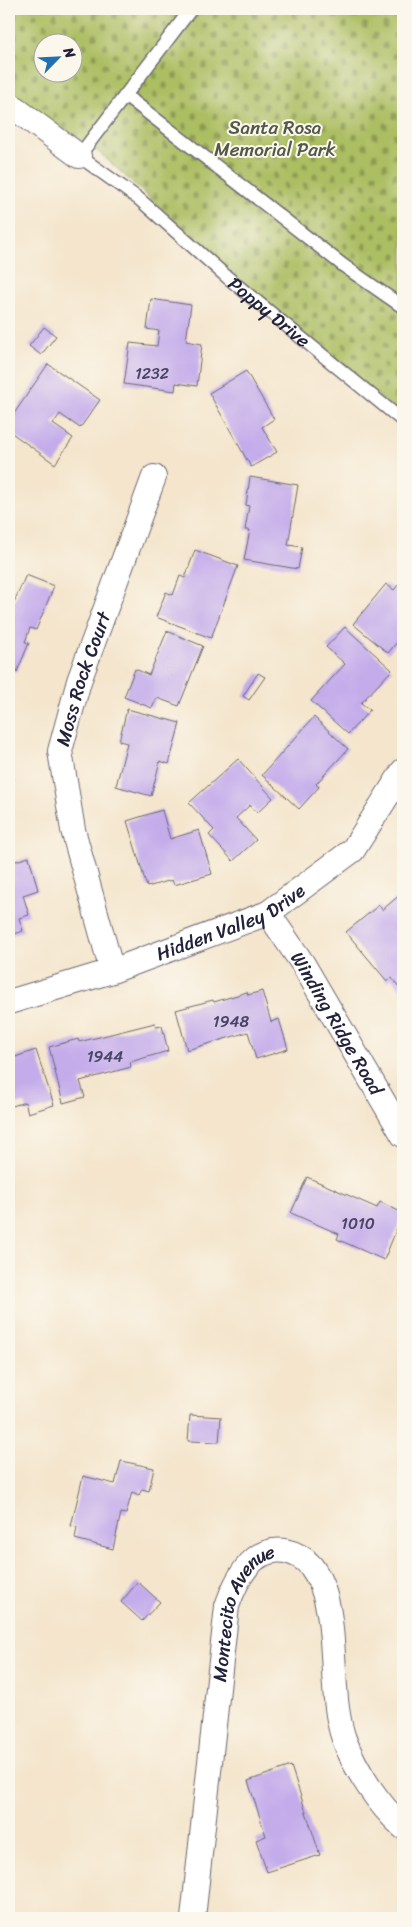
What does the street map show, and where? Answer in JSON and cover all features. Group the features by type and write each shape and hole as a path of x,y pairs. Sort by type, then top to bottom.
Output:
{"street":[{"path":"9,104 79,156"},
{"name":"Moss Rock Court","path":"112,971 73,830 60,752 79,680 154,477"},
{"name":"Hidden Valley Drive","path":"9,1002 112,971 268,913 353,850 403,771"},
{"name":"Winding Ridge Road","path":"268,913 303,964 403,1136"},
{"name":"Montecito Avenue","path":"193,1918 228,1606 237,1579 246,1567 267,1553 278,1550 296,1554 310,1564 317,1574 327,1605 338,1709 344,1739 365,1780 403,1827"}],"lane":[{"path":"79,156 191,9"},
{"path":"125,95 344,266 403,307"},
{"name":"Poppy Drive","path":"79,156 138,199 227,276 403,421"}],"green space":[{"name":"Santa Rosa Memorial Park","path":"9,9 403,9 403,417 259,298 100,153 60,129 9,90"}],"building":[{"path":"151,299 191,305 186,341 202,344 197,386 176,383 175,391 124,384 130,343 157,346 159,331 147,329"},
{"path":"44,327 56,336 41,355 29,346"},
{"path":"48,364 100,400 80,428 60,414 53,424 73,438 55,464 9,431 9,421"},
{"path":"246,371 274,419 262,427 277,452 251,467 209,393"},
{"path":"250,477 298,485 288,545 302,547 298,569 244,560 250,530 245,530 249,506 246,505"},
{"path":"195,550 238,566 211,638 156,617 166,592 173,595 180,576 185,578"},
{"path":"26,575 54,586 36,630 30,628 25,642 29,643 17,672 9,669 9,599 14,602"},
{"path":"403,579 403,635 388,653 353,624 386,584 394,590"},
{"path":"345,627 392,670 361,703 370,710 348,734 311,701 345,664 326,647"},
{"path":"167,631 203,646 179,706 157,698 152,708 124,697 135,669 149,675"},
{"path":"258,673 265,677 249,700 243,696"},
{"path":"127,709 180,723 169,764 160,761 151,796 116,786 127,743 119,741"},
{"path":"314,717 348,749 316,784 319,787 299,809 262,775"},
{"path":"238,759 273,798 257,813 250,805 236,818 256,840 233,861 209,835 214,830 189,803"},
{"path":"9,777 13,777 13,808 9,808"},
{"path":"162,810 170,839 199,830 212,874 174,885 172,880 147,887 127,821"},
{"path":"29,857 38,890 23,895 29,915 19,918 23,931 9,936 9,863"},
{"path":"401,894 403,897 403,934 401,935 403,937 403,992 392,978 387,981 346,932 379,905 382,910"},
{"path":"262,991 271,1022 279,1019 288,1049 256,1059 248,1032 187,1050 176,1010 213,1000 214,1002 247,992 248,995"},
{"path":"155,1023 156,1027 162,1026 168,1051 130,1062 131,1067 80,1081 85,1097 63,1103 49,1047 78,1039 79,1042"},
{"path":"36,1050 54,1105 28,1113 25,1102 9,1107 9,1059"},
{"path":"307,1177 377,1208 380,1202 403,1213 384,1260 337,1239 339,1234 291,1213"},
{"path":"190,1415 221,1417 219,1442 188,1441"},
{"path":"121,1461 154,1468 149,1491 142,1489 139,1495 132,1492 126,1514 121,1513 113,1549 75,1539 77,1527 71,1526 83,1476 115,1484"},
{"path":"138,1582 160,1602 142,1621 121,1602"},
{"path":"291,1766 320,1855 267,1872 256,1840 266,1836 248,1781"}]}
